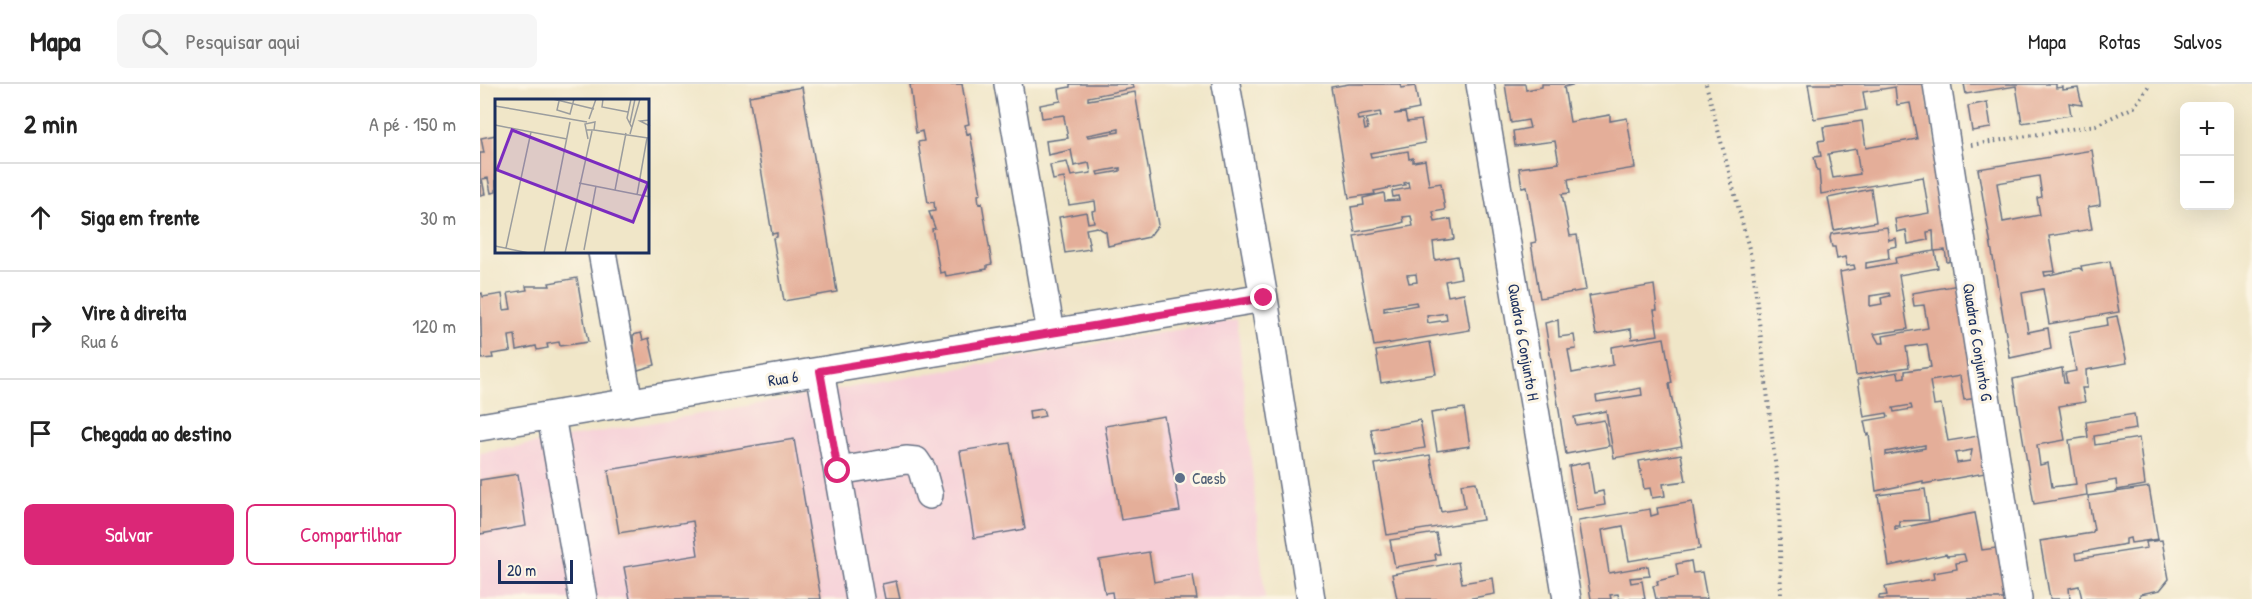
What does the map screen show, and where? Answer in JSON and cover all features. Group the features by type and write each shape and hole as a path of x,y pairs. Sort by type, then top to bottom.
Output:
{"street":[{"path":"1008,84 1051,333"},
{"path":"1226,84 1264,298 1311,599"},
{"name":"Quadra 6 Conjunto H","path":"1480,84 1567,599"},
{"name":"Quadra 6 Conjunto G","path":"1937,84 2018,599"},
{"path":"602,254 629,403"},
{"name":"Rua 6","path":"480,428 1264,298"},
{"path":"820,371 860,599"},
{"path":"551,416 583,599"},
{"path":"838,471 906,460 916,461 922,470 929,495"}],"path":[{"path":"1706,84 1752,260 1779,496 1781,599"},
{"path":"1947,149 2096,124 2134,107 2150,84"}],"shaded area":[{"path":"1237,319 1265,599 480,599 480,453"}],"building":[{"path":"910,84 962,84 969,124 965,125 967,134 970,133 981,194 978,195 979,204 982,203 992,264 987,265 987,269 946,276 945,272 940,273 932,229 935,228 929,212 935,211 934,202 928,203 918,142 924,141 922,131 916,133"},
{"path":"1070,84 1133,84 1134,88 1088,97 1088,100 1135,92 1158,225 1149,237 1108,246 1106,232 1097,227 1086,229 1090,249 1065,253 1059,217 1086,212 1088,223 1094,222 1092,211 1096,210 1095,201 1069,205 1064,178 1053,180 1050,165 1067,162 1071,176 1091,173 1089,163 1074,166 1071,150 1048,155 1046,141 1068,138 1064,115 1042,118 1040,105 1061,101 1059,89 1070,87","holes":["1119,129 1119,132 1088,137 1087,135","1120,168 1120,171 1098,175 1097,172"]},
{"path":"1349,84 1400,84 1401,88 1415,86 1419,109 1394,114 1405,113 1407,122 1421,120 1425,143 1370,153 1371,157 1408,151 1409,159 1413,158 1413,162 1425,160 1429,185 1441,183 1445,210 1433,212 1435,222 1451,219 1454,239 1433,242 1435,260 1457,256 1461,278 1445,281 1448,296 1464,293 1470,330 1374,346 1354,236 1413,226 1411,216 1403,217 1404,222 1395,225 1355,232 1351,207 1364,205 1363,198 1384,193 1385,201 1399,200 1398,196 1393,197 1392,191 1409,188 1408,182 1404,183 1405,185 1374,191 1375,194 1349,198 1331,87","holes":["1380,112 1381,116 1366,119 1368,129 1365,130 1363,119 1358,120 1357,116","1416,274 1417,282 1409,283 1407,275","1416,302 1417,305 1384,311 1384,307","1446,313 1447,320 1428,323 1427,316"]},
{"path":"1505,84 1525,84 1526,90 1542,87 1542,84 1576,84 1564,87 1570,122 1610,115 1610,121 1627,118 1635,168 1568,179 1570,193 1562,194 1570,236 1577,235 1586,290 1540,298 1531,243 1536,242 1527,186 1522,187 1519,168 1559,163 1555,141 1515,146 1513,131 1530,128 1528,120 1511,123"},
{"path":"1808,84 1925,84 1955,260 1947,262 1945,250 1935,251 1938,268 1899,275 1908,329 1874,334 1879,343 1884,343 1883,336 1928,328 1924,305 1914,306 1912,293 1959,285 1978,398 1964,400 1960,376 1930,381 1934,405 1941,404 1948,441 1984,435 1991,472 1923,484 1923,481 1876,491 1869,434 1867,435 1864,421 1888,417 1887,413 1864,417 1858,379 1898,372 1899,378 1905,377 1905,371 1931,367 1927,344 1906,347 1909,367 1856,375 1840,272 1855,269 1854,265 1847,266 1845,257 1837,259 1835,247 1832,247 1830,238 1831,234 1887,227 1889,240 1896,238 1897,246 1888,248 1889,259 1866,263 1866,268 1896,263 1895,258 1934,251 1933,231 1927,232 1928,240 1908,244 1906,230 1897,232 1895,219 1929,213 1923,177 1821,194 1819,170 1817,170 1814,157 1821,156 1818,141 1825,140 1823,127 1862,121 1866,148 1917,139 1910,103 1897,105 1895,87 1863,92 1866,110 1814,119","holes":["1856,149 1860,174 1833,178 1828,154","1889,293 1890,296 1881,298 1882,304 1870,306 1870,296","1911,405 1912,409 1894,412 1893,408","1925,445 1925,448 1886,455 1886,452","1972,450 1970,461 1957,463 1955,453"]},
{"path":"1964,84 2056,84 2056,88 2063,87 2063,90 2078,88 2082,105 2069,103 2071,115 2022,123 2016,86 1966,94"},
{"path":"802,87 837,292 784,301 773,238 777,237 777,233 772,234 749,96"},
{"path":"1987,102 1991,128 1972,131 1968,106"},
{"path":"495,135 495,192 491,193 488,178 482,179 485,194 480,195 480,153 484,153 481,138"},
{"path":"2092,150 2100,205 2088,207 2092,229 2049,236 2055,271 2044,272 2045,276 2079,268 2082,270 2081,266 2110,261 2119,312 2049,324 2043,289 2022,293 2028,332 2048,328 2051,349 2010,358 1978,169","holes":["2039,176 2042,197 2037,198 2040,215 2003,222 1997,183"]},
{"path":"1871,189 1876,222 1834,230 1828,198"},
{"path":"577,278 588,342 560,346 559,342 547,344 548,348 537,350 536,346 517,350 515,335 509,336 511,351 492,354 493,358 482,359 480,294 482,293 483,297 502,294 504,310 511,309 508,293 527,290 526,286 550,286 549,283"},
{"path":"1654,285 1657,310 1654,310 1658,335 1632,339 1631,329 1596,335 1589,296"},
{"path":"2117,316 2127,363 2086,370 2087,388 2082,388 2085,402 2059,406 2065,440 2037,445 2040,465 2048,463 2052,487 2076,484 2069,440 2088,437 2086,422 2134,414 2136,429 2094,436 2095,445 2139,438 2145,485 2117,490 2116,480 2086,485 2087,495 2034,504 2013,379 2062,368 2064,383 2067,383 2065,373 2076,371 2069,332 2108,325 2107,318"},
{"path":"1558,320 1559,337 1574,335 1576,349 1568,350 1572,373 1613,365 1611,347 1664,338 1672,383 1669,384 1682,446 1614,458 1606,411 1574,417 1576,425 1604,420 1609,446 1566,454 1545,323","holes":["1641,388 1642,395 1597,402 1596,396"]},
{"path":"641,333 643,340 649,338 655,365 638,370 634,354 632,355 630,350 634,349 633,335"},
{"path":"1430,342 1436,374 1381,383 1376,351"},
{"path":"1464,408 1470,446 1437,451 1431,413"},
{"path":"1043,409 1045,416 1030,419 1029,411"},
{"path":"1164,416 1180,511 1121,520 1105,426"},
{"path":"1420,420 1425,448 1376,456 1371,429"},
{"path":"794,439 821,599 630,599 624,567 698,555 693,521 619,533 608,470"},
{"path":"1010,443 1025,529 974,538 960,451"},
{"path":"1681,454 1686,481 1663,484 1665,496 1652,498 1650,488 1644,489 1639,461"},
{"path":"1430,455 1441,512 1465,508 1461,484 1476,482 1483,520 1387,535 1375,464"},
{"path":"1589,462 1594,493 1603,491 1605,505 1576,510 1569,466"},
{"path":"518,474 526,526 480,534 480,480"},
{"path":"2149,487 2158,539 2131,543 2130,538 2126,539 2126,544 2076,553 2077,559 2147,548 2146,542 2162,540 2169,579 2160,590 2140,594 2140,599 2082,599 2079,586 2069,588 2070,599 2050,599 2040,541 2092,533 2094,530 2088,496"},
{"path":"1925,489 1929,520 1899,521 1900,526 1895,526 1895,529 1975,513 1982,550 2003,547 2012,599 1879,599 1879,596 1887,595 1885,587 1934,579 1933,573 1957,569 1956,563 1966,561 1964,554 1947,556 1946,554 1889,566 1878,495"},
{"path":"1692,502 1700,549 1629,561 1623,526 1602,530 1609,573 1648,566 1650,576 1630,578 1631,583 1642,581 1645,599 1619,599 1618,594 1610,595 1611,599 1591,599 1578,521 1650,509 1651,516 1658,514 1657,508"},
{"path":"1436,533 1440,554 1435,554 1436,560 1395,567 1390,540"},
{"path":"1149,552 1154,582 1193,575 1197,599 1113,599 1112,592 1105,593 1099,560"},
{"path":"1691,561 1693,573 1702,572 1707,599 1656,599 1653,586 1658,585 1657,581 1678,576 1676,564"},
{"path":"1458,562 1462,583 1493,578 1495,594 1467,599 1397,599 1392,574"},
{"path":"896,581 900,599 885,599 882,584"}],"place":[{"name":"Caesb","path":"1180,478"}],"route":[{"path":"838,471 820,371 1264,298"}]}
